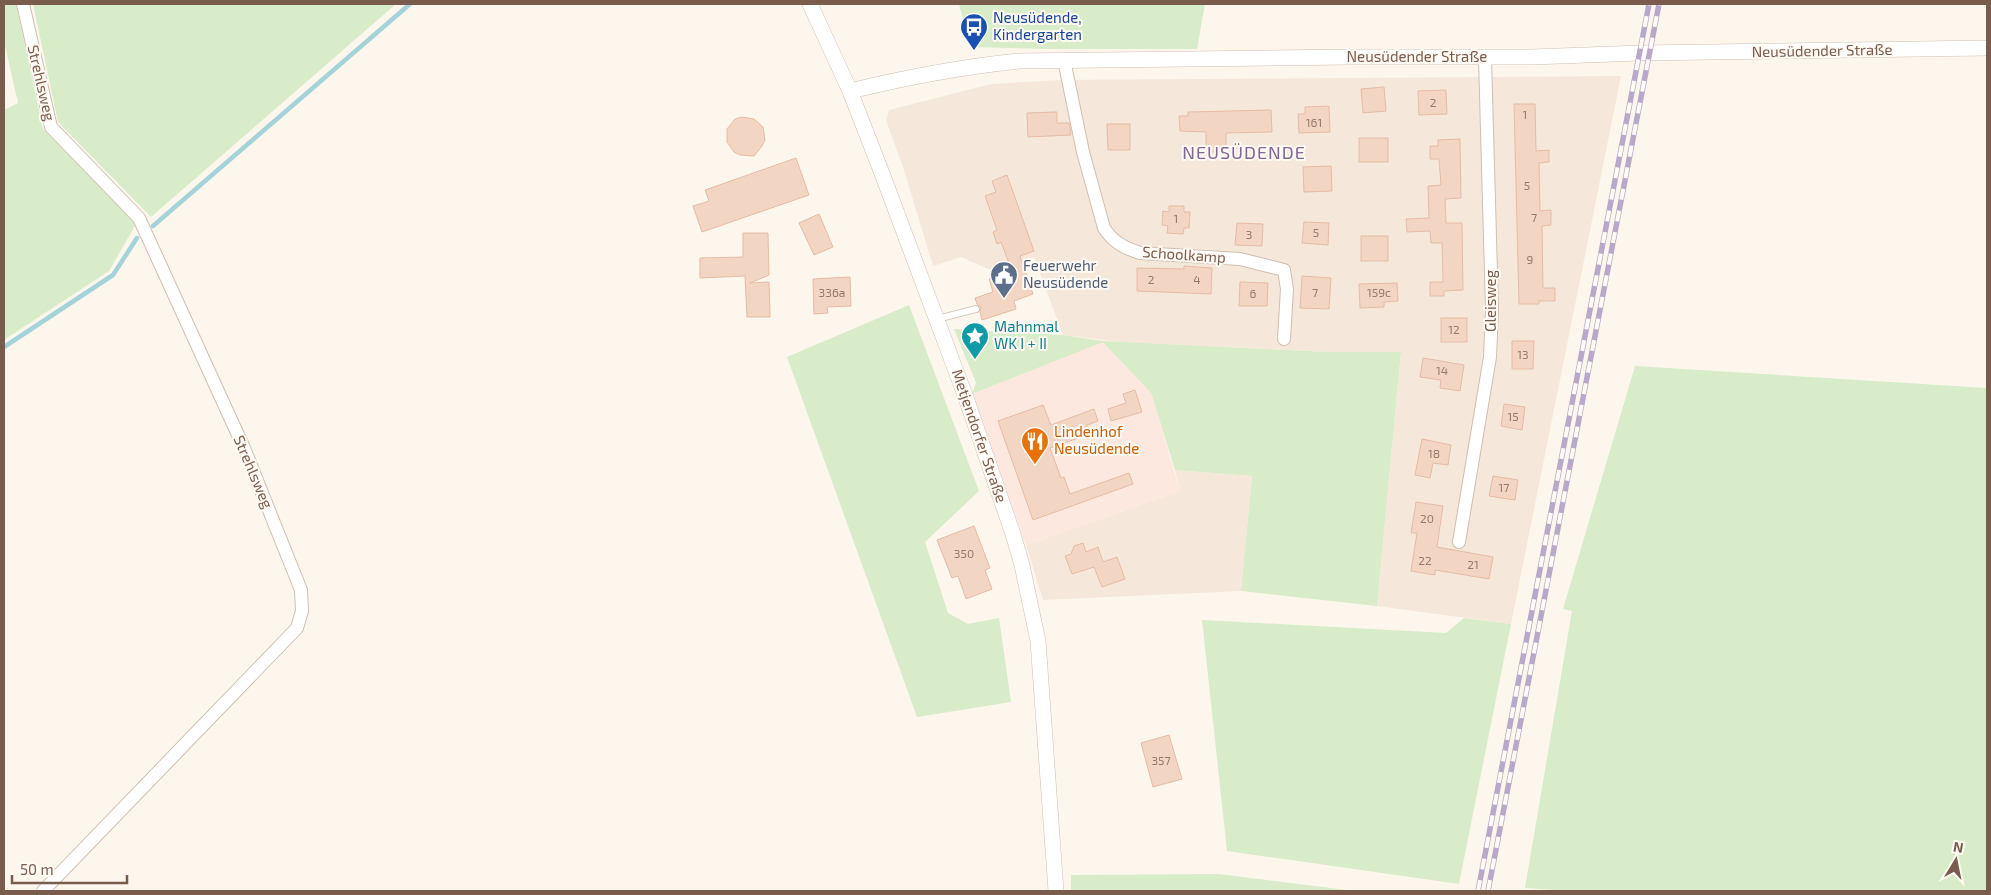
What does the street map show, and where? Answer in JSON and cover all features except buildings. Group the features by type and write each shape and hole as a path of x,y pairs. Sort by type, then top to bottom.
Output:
{"street":[{"name":"Strehlsweg","path":"23,4 51,127 139,218 244,448 274,520 301,590 302,611 296,628 43,891"},
{"name":"Metjendorfer Straße","path":"810,4 850,91 937,319 1013,534 1030,598 1038,641 1056,891"},
{"name":"Neusüdender Straße","path":"850,91 966,66 1019,61 1348,57 1485,58 1640,53 1987,48"},
{"name":"Gleisweg","path":"1459,542 1490,357 1492,310 1485,58"},
{"name":"Schoolkamp","path":"1064,60 1083,152 1104,228 1109,236 1127,249 1140,253 1240,259 1284,270 1287,289 1284,339"}],"lane":[{"path":"937,319 976,309"}],"shaded area":[{"path":"1621,76 1511,624 1377,606 1401,353 1329,352 1120,342 1063,335 1034,257 993,271 961,257 933,266 904,170 886,120 889,110 991,84 1061,80"},
{"path":"1103,341 1151,393 1180,491 1026,545 972,394"},
{"path":"1175,470 1252,476 1241,591 1043,600 1026,545 1180,491"}],"green space":[{"path":"4,4 16,4 43,129 136,224 109,271 4,340 4,110 18,103 4,41"},
{"path":"33,4 396,4 151,217 58,122"},
{"path":"959,4 1205,4 1197,49 1047,49 970,47"},
{"path":"909,305 979,491 925,542 948,613 968,624 999,618 1011,702 917,717 787,357"},
{"path":"954,329 1063,335 1103,341 1329,352 1401,352 1377,606 1241,591 1252,476 1175,470 1151,393 1103,342 972,394 976,383"},
{"path":"1635,366 1987,388 1987,891 1567,891 1525,888 1572,611 1563,609"},
{"path":"1464,618 1511,624 1459,884 1227,851 1202,620 1446,633"},
{"path":"1219,874 1355,891 1071,891 1071,875"}],"waterway":[{"path":"153,226 410,4"},
{"path":"4,347 113,275 137,238"}],"railway":[{"path":"1478,891 1649,4"},
{"path":"1488,891 1659,4"}],"place":[{"name":"Neusüdende, Kindergarten","path":"974,51"},
{"name":"Feuerwehr Neusüdende","path":"1004,299"},
{"name":"Mahnmal WK I + II","path":"975,360"},
{"name":"Lindenhof Neusüdende","path":"1035,465"}],"district":[{"name":"NEUSÜDENDE","path":"1244,153"}]}
